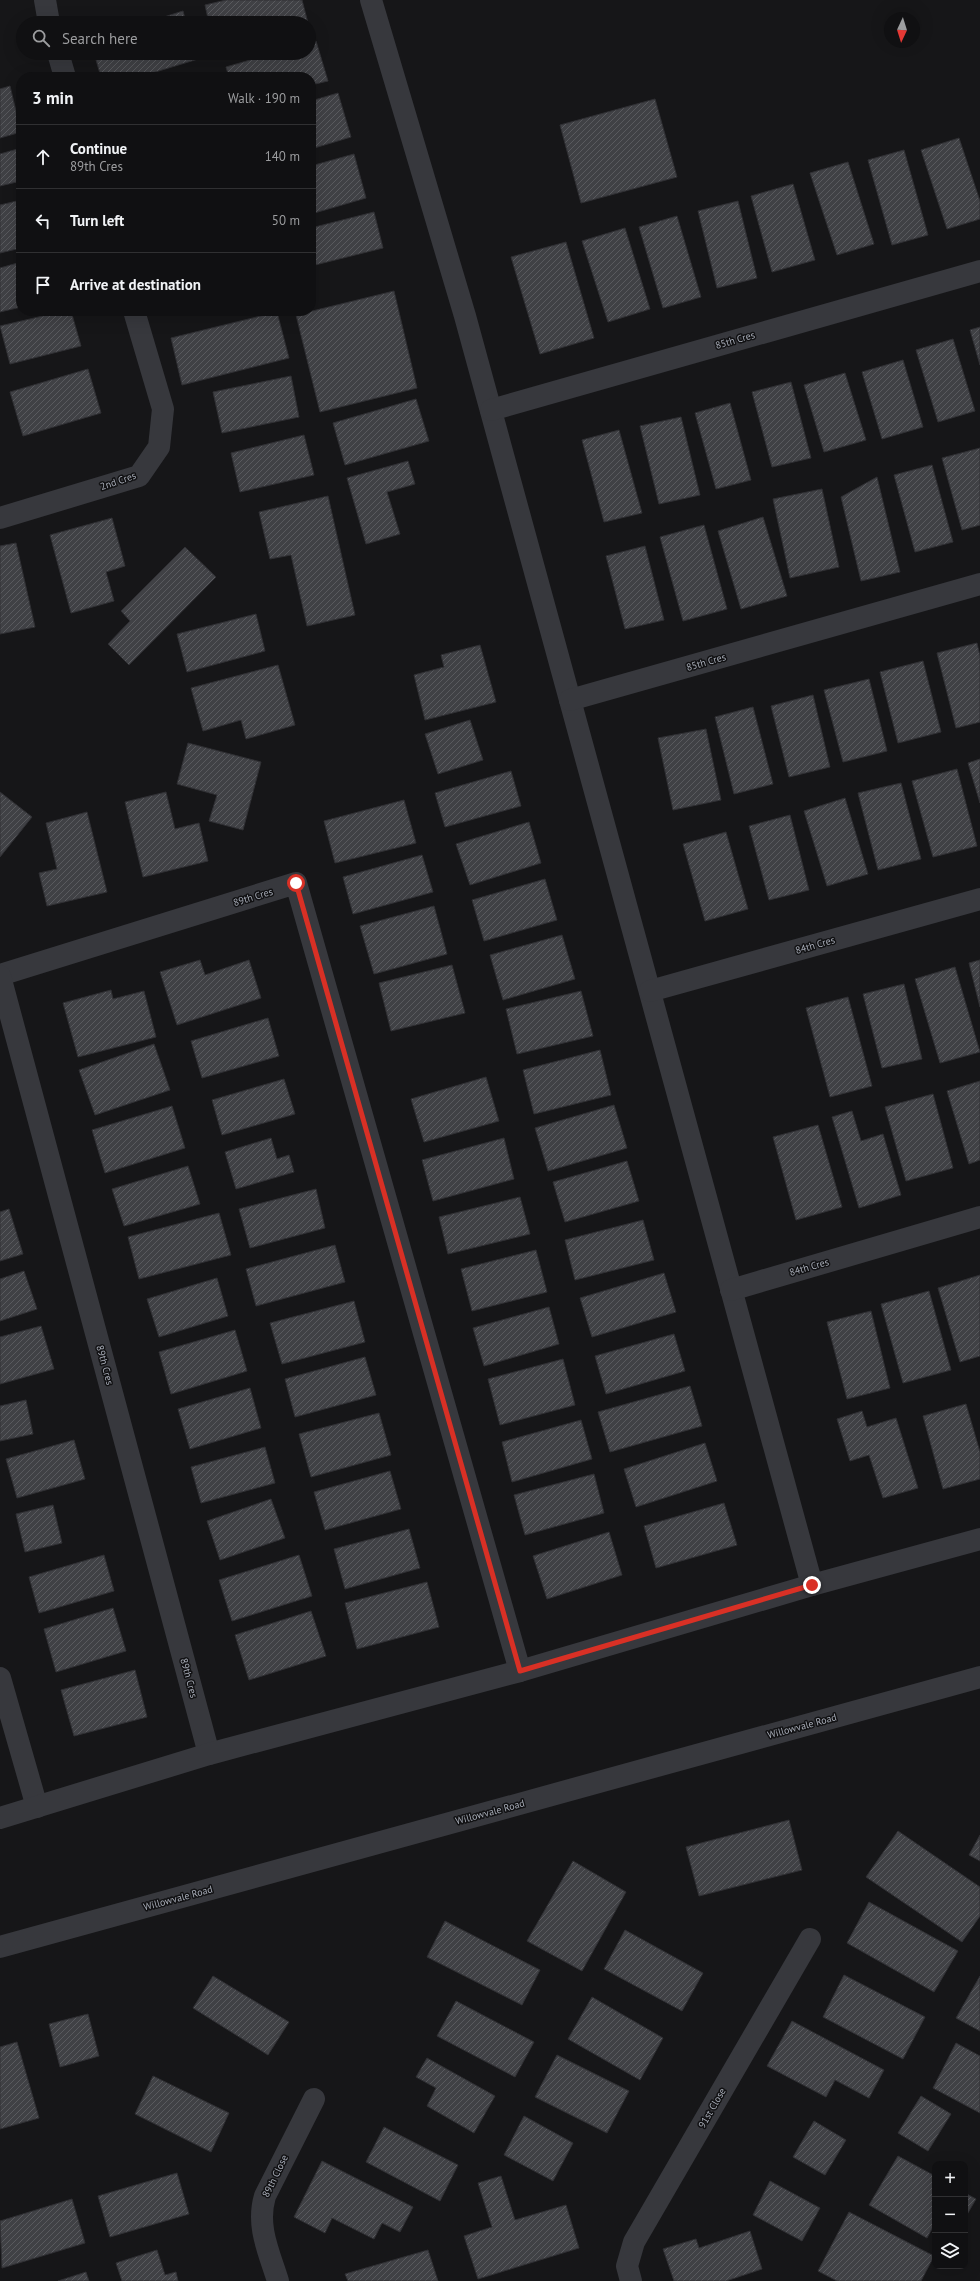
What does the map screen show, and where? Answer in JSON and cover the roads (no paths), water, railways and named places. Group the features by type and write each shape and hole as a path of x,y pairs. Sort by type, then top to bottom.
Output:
{"street":[{"path":"45,0 48,16"},
{"path":"371,0 465,316 812,1585"},
{"path":"60,60 64,72"},
{"name":"85th Cres","path":"491,410 980,271"},
{"name":"2nd Cres","path":"0,518 139,476 159,447 163,409 135,316"},
{"name":"85th Cres","path":"570,700 980,584"},
{"name":"89th Cres","path":"209,1754 0,975 296,883 520,1671"},
{"name":"84th Cres","path":"650,991 980,899"},
{"name":"84th Cres","path":"731,1290 980,1217"},
{"path":"0,1818 209,1754 520,1671 812,1585 980,1539"},
{"name":"Willowvale Road","path":"0,1947 980,1677"},
{"path":"0,1678 37,1807"},
{"name":"91st Close","path":"631,2281 628,2266 634,2242 810,1939"},
{"name":"89th Close","path":"278,2281 261,2228 260,2211 265,2196 314,2098"}]}
